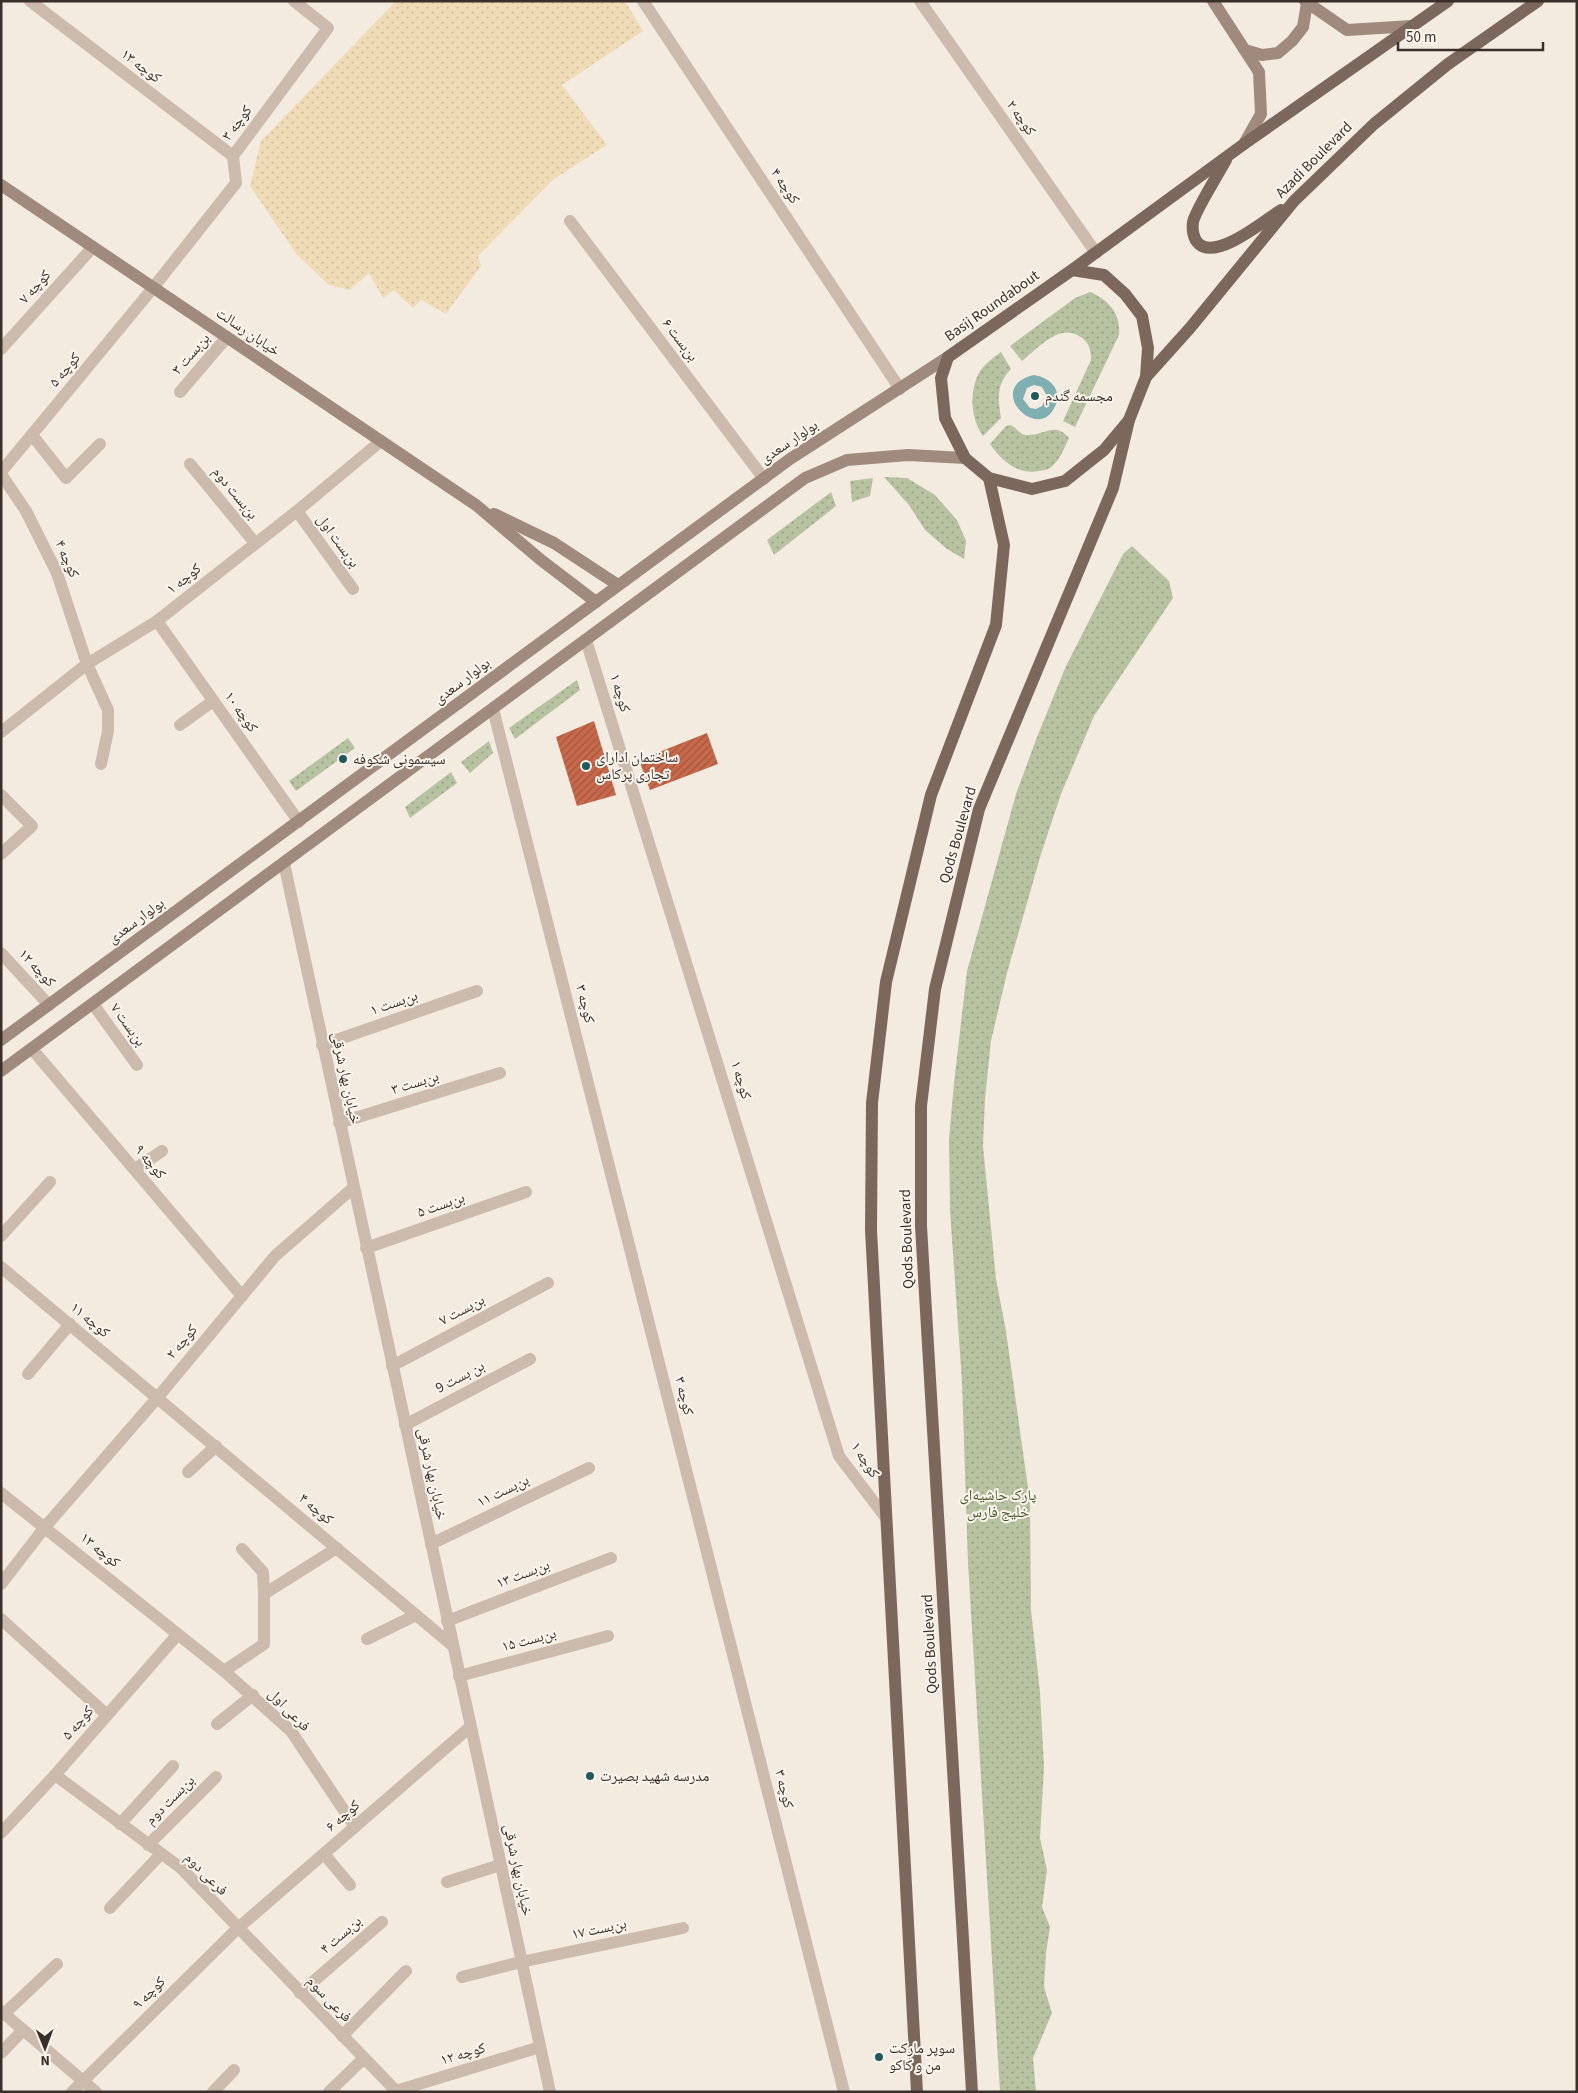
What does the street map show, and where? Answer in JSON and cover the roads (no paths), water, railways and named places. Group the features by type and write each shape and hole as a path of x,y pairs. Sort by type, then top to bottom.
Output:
{"main road":[{"path":"1213,1 1260,72 1261,114 1244,144"},
{"path":"1072,270 1244,144 1448,1"},
{"name":"Azadi Boulevard","path":"1146,377 1190,328 1294,201 1374,124 1448,64 1538,1"},
{"path":"1245,50 1262,55 1278,53 1292,41 1303,27 1306,2 1346,30 1412,26"},
{"path":"1228,156 1193,221 1193,235 1197,243 1205,248 1218,248 1239,238 1294,201"},
{"name":"خیابان رسالت","path":"1,185 476,505"},
{"name":"Basij Roundabout","path":"1072,270 1104,275 1125,294 1142,316 1148,348 1146,377 1130,420 1104,450 1065,481 1032,489 989,478 965,458 945,418 941,378 948,357 1072,270"},
{"name":"بولوار سعدی","path":"1,1040 790,459 948,357"},
{"name":"Qods Boulevard","path":"972,2092 920,1226 921,1106 935,989 980,809 1113,488 1130,420"},
{"path":"1,1071 805,478 847,460 908,454 965,458"},
{"path":"917,2092 871,1230 872,1104 886,982 931,795 996,625 1004,544 989,478"},
{"path":"476,505 554,543 618,585"},
{"path":"476,505 541,560 596,602"}],"street":[{"name":"کوچه ۱۳","path":"30,1 233,156"},
{"name":"کوچه ۳","path":"153,288 236,183 233,156 328,28 294,1"},
{"name":"کوچه ۴","path":"643,1 900,389"},
{"name":"کوچه ۲","path":"920,1 1096,253"},
{"name":"بن‌بست ۶","path":"570,221 764,479"},
{"name":"کوچه ۷","path":"1,349 93,247"},
{"name":"کوچه ۵","path":"1,473 153,288"},
{"name":"بن‌بست ۳","path":"180,392 227,337"},
{"path":"32,435 66,478 100,444"},
{"name":"کوچه ۱","path":"1,732 87,664 157,621 381,441"},
{"name":"بن‌بست دوم","path":"190,464 255,543"},
{"name":"کوچه ۴","path":"1,473 26,511 57,573 87,664"},
{"name":"بن‌بست اول","path":"296,511 353,589"},
{"name":"کوچه ۱۰","path":"157,621 299,822"},
{"name":"کوچه ۱","path":"586,640 839,1456 886,1518"},
{"path":"87,664 108,710 108,731 101,764"},
{"path":"180,725 213,701"},
{"name":"کوچه ۳","path":"493,709 844,2092"},
{"path":"1,795 32,826 1,854"},
{"name":"خیابان بهار شرقی","path":"284,863 550,2092"},
{"name":"کوچه ۱۲","path":"1,953 49,1005"},
{"name":"بن‌بست ۱","path":"322,1045 477,991"},
{"name":"بن‌بست ۷","path":"93,1004 137,1065"},
{"name":"کوچه ۹","path":"32,1049 242,1296"},
{"name":"بن‌بست ۳","path":"339,1123 500,1073"},
{"path":"135,1169 162,1150"},
{"path":"1,1236 50,1182"},
{"name":"کوچه ۲","path":"45,1527 158,1397 275,1256 353,1188"},
{"name":"بن‌بست ۵","path":"366,1248 526,1192"},
{"name":"کوچه ۱۱","path":"1,1267 158,1397"},
{"name":"بن‌بست ۷","path":"392,1366 548,1283"},
{"path":"28,1374 70,1324"},
{"name":"بن بست 9","path":"405,1425 530,1359"},
{"name":"کوچه ۴","path":"158,1397 453,1646"},
{"path":"188,1472 216,1446"},
{"name":"بن‌بست ۱۱","path":"431,1544 589,1468"},
{"name":"کوچه ۱۳","path":"1,1493 178,1634"},
{"path":"1,1584 45,1527"},
{"path":"264,1594 337,1548"},
{"path":"224,1671 264,1644 263,1572 242,1549"},
{"name":"بن‌بست ۱۳","path":"447,1621 611,1558"},
{"path":"1,1561 12,1569"},
{"path":"366,1640 416,1615"},
{"path":"1,1620 107,1715"},
{"name":"کوچه ۵","path":"3,1829 54,1775 178,1634"},
{"name":"فرعی اول","path":"178,1634 253,1695 291,1731 355,1827"},
{"name":"بن‌بست ۱۵","path":"459,1676 608,1636"},
{"path":"217,1724 253,1695"},
{"name":"کوچه ۶","path":"238,1929 470,1727"},
{"path":"120,1824 173,1766"},
{"path":"54,1775 148,1845"},
{"name":"بن‌بست دوم","path":"148,1845 216,1777"},
{"name":"فرعی دوم","path":"148,1845 180,1868 238,1929"},
{"path":"110,1908 161,1854"},
{"path":"324,1854 350,1885"},
{"path":"446,1882 500,1865"},
{"name":"بن‌بست ۴","path":"300,1993 382,1922"},
{"name":"بن‌بست ۱۷","path":"462,1977 521,1962 683,1928"},
{"name":"کوچه ۹","path":"72,2092 238,1929"},
{"name":"فرعی سوم","path":"238,1929 396,2091"},
{"path":"57,1964 3,2013 96,2092"},
{"path":"342,2036 406,1971"},
{"path":"1,2052 23,2030"},
{"name":"کوچه ۱۲","path":"396,2091 540,2048"},
{"path":"329,2092 364,2058"},
{"path":"213,2092 234,2070"}],"water":[{"path":"1034,375 1044,378 1052,384 1057,393 1057,398 1056,404 1048,416 1038,419 1028,417 1020,410 1014,401 1013,391 1019,381","holes":["1034,385 1042,387 1047,396 1042,406 1036,409 1030,408 1023,399 1027,388"]}],"place":[{"name":"مجسمه گندم","path":"1035,396"},
{"name":"سیسمونی شکوفه","path":"343,759"},
{"name":"ساختمان ادارای تجاری پرکاس","path":"586,766"},
{"name":"مدرسه شهید بصیرت","path":"590,1776"},
{"name":"سوپر مارکت من و کاکو","path":"879,2057"}],"park label":[{"name":"پارک حاشیه‌ای خلیج فارس","path":"998,1504"}]}
